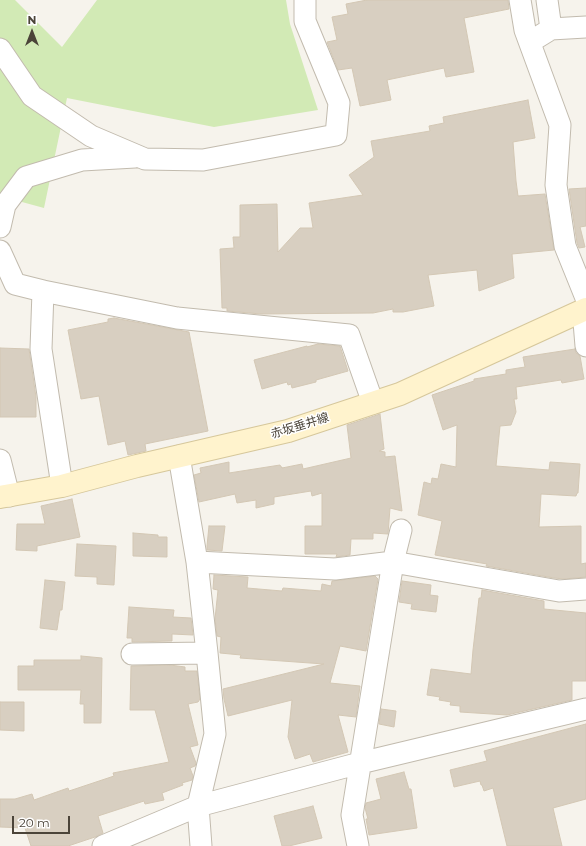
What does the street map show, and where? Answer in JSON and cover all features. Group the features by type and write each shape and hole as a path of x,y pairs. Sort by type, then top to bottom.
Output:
{"main road":[{"name":"赤坂垂井線","path":"4,496 62,486 179,456 288,431 400,394 585,306"}],"street":[{"path":"0,49 32,96 91,136 145,159 203,160 336,135 339,103 306,21 305,0"},
{"path":"520,0 525,30 560,125 556,185 564,246 585,306 586,346"},
{"path":"547,0 551,28"},
{"path":"530,42 551,28 586,27"},
{"path":"0,227 5,205 26,177 82,160 140,157"},
{"path":"0,251 15,284 43,291 177,318 349,335 373,403"},
{"path":"43,291 41,349 62,486"},
{"path":"179,456 197,562 215,734 198,806 201,846"},
{"path":"0,460 4,496"},
{"path":"358,846 352,815 393,562 401,530"},
{"path":"197,562 335,569 393,562 559,591 586,589"},
{"path":"132,654 207,653"},
{"path":"103,846 198,806 360,763 586,709"}],"green space":[{"path":"0,0 15,0 62,47 97,0 286,0 290,24 318,110 214,127 67,98 44,208 0,196"}],"building":[{"path":"367,0 508,0 509,9 464,18 474,72 446,77 444,68 387,80 391,100 360,106 352,68 338,70 327,42 337,40 332,17 348,14 346,4"},
{"path":"528,100 535,138 513,142 518,196 545,194 554,250 512,254 514,278 479,291 477,270 428,275 434,306 403,312 393,312 393,309 373,313 261,314 227,311 227,308 222,308 220,249 234,248 233,237 240,237 240,205 277,204 278,252 300,228 313,228 309,203 363,195 349,175 374,157 371,141 430,131 429,126 444,123 443,117"},
{"path":"586,188 586,226 580,227 585,247 579,248 569,189"},
{"path":"114,318 189,332 208,431 145,444 146,451 128,455 125,441 108,445 99,396 81,399 68,330 108,322 108,319"},
{"path":"318,344 340,346 348,371 316,380 316,382 292,388 291,384 288,385 287,382 262,389 254,360"},
{"path":"0,348 29,349 36,397 36,417 0,417"},
{"path":"575,349 576,353 580,356 584,379 562,383 561,380 516,387 517,399 514,399 516,412 511,425 500,426 496,466 549,470 550,462 580,464 578,493 576,496 541,494 539,527 581,526 581,564 586,563 586,577 564,579 554,578 435,555 442,521 418,515 424,482 431,484 432,478 438,479 441,464 456,467 457,425 443,430 432,395 474,381 474,379 506,374 506,370 525,367 523,357"},
{"path":"380,414 384,449 379,451 385,452 385,457 395,456 402,511 390,508 388,534 373,533 373,539 351,539 350,555 336,557 337,554 305,554 305,526 322,526 322,493 312,496 311,491 274,497 274,504 256,508 256,500 237,503 235,494 199,502 194,475 201,473 200,468 229,462 229,473 280,465 282,468 302,464 303,469 351,458 347,425"},
{"path":"72,499 80,537 37,546 37,551 16,550 17,524 45,524 41,506"},
{"path":"209,526 225,526 222,551 207,550"},
{"path":"133,533 167,537 167,557 133,556"},
{"path":"77,544 116,546 114,585 97,584 97,577 75,576"},
{"path":"214,575 248,577 247,588 282,591 283,588 321,591 322,584 331,586 332,581 375,576 378,579 366,651 340,646 330,683 360,686 356,717 338,715 348,752 313,762 310,754 295,759 288,737 292,700 228,716 223,689 324,664 240,658 241,655 220,653 221,637 217,636 215,619 218,590 213,589"},
{"path":"45,580 65,582 62,610 60,610 57,630 40,628"},
{"path":"402,581 431,585 430,595 438,596 436,612 411,609 412,604 399,602"},
{"path":"482,590 544,601 544,609 586,613 586,681 572,681 572,700 507,715 460,712 460,706 450,705 451,702 439,700 440,697 427,695 431,669 471,674 479,598 481,598"},
{"path":"129,607 174,610 173,617 191,618 193,635 172,634 172,641 132,642 132,638 127,638"},
{"path":"81,656 102,658 101,723 84,723 84,704 80,704 81,690 18,690 18,666 34,666 34,660 81,660"},
{"path":"170,665 185,667 185,671 197,671 200,699 198,702 188,704 198,745 190,747 196,763 195,766 190,768 193,776 192,780 182,783 183,785 162,793 164,800 145,804 144,801 98,816 103,833 68,846 31,846 25,828 0,827 0,799 15,799 32,794 34,800 68,788 69,791 114,776 113,773 169,762 155,710 130,710 131,666"},
{"path":"0,702 24,702 24,731 0,730"},
{"path":"381,709 396,711 394,727 379,724"},
{"path":"586,724 586,799 553,808 562,846 507,846 493,788 484,791 480,781 454,787 450,770 487,761 484,751"},
{"path":"404,772 409,789 411,789 417,828 369,835 366,819 368,819 365,808 366,803 381,799 376,779"},
{"path":"313,806 322,838 289,846 282,846 274,816"}]}
